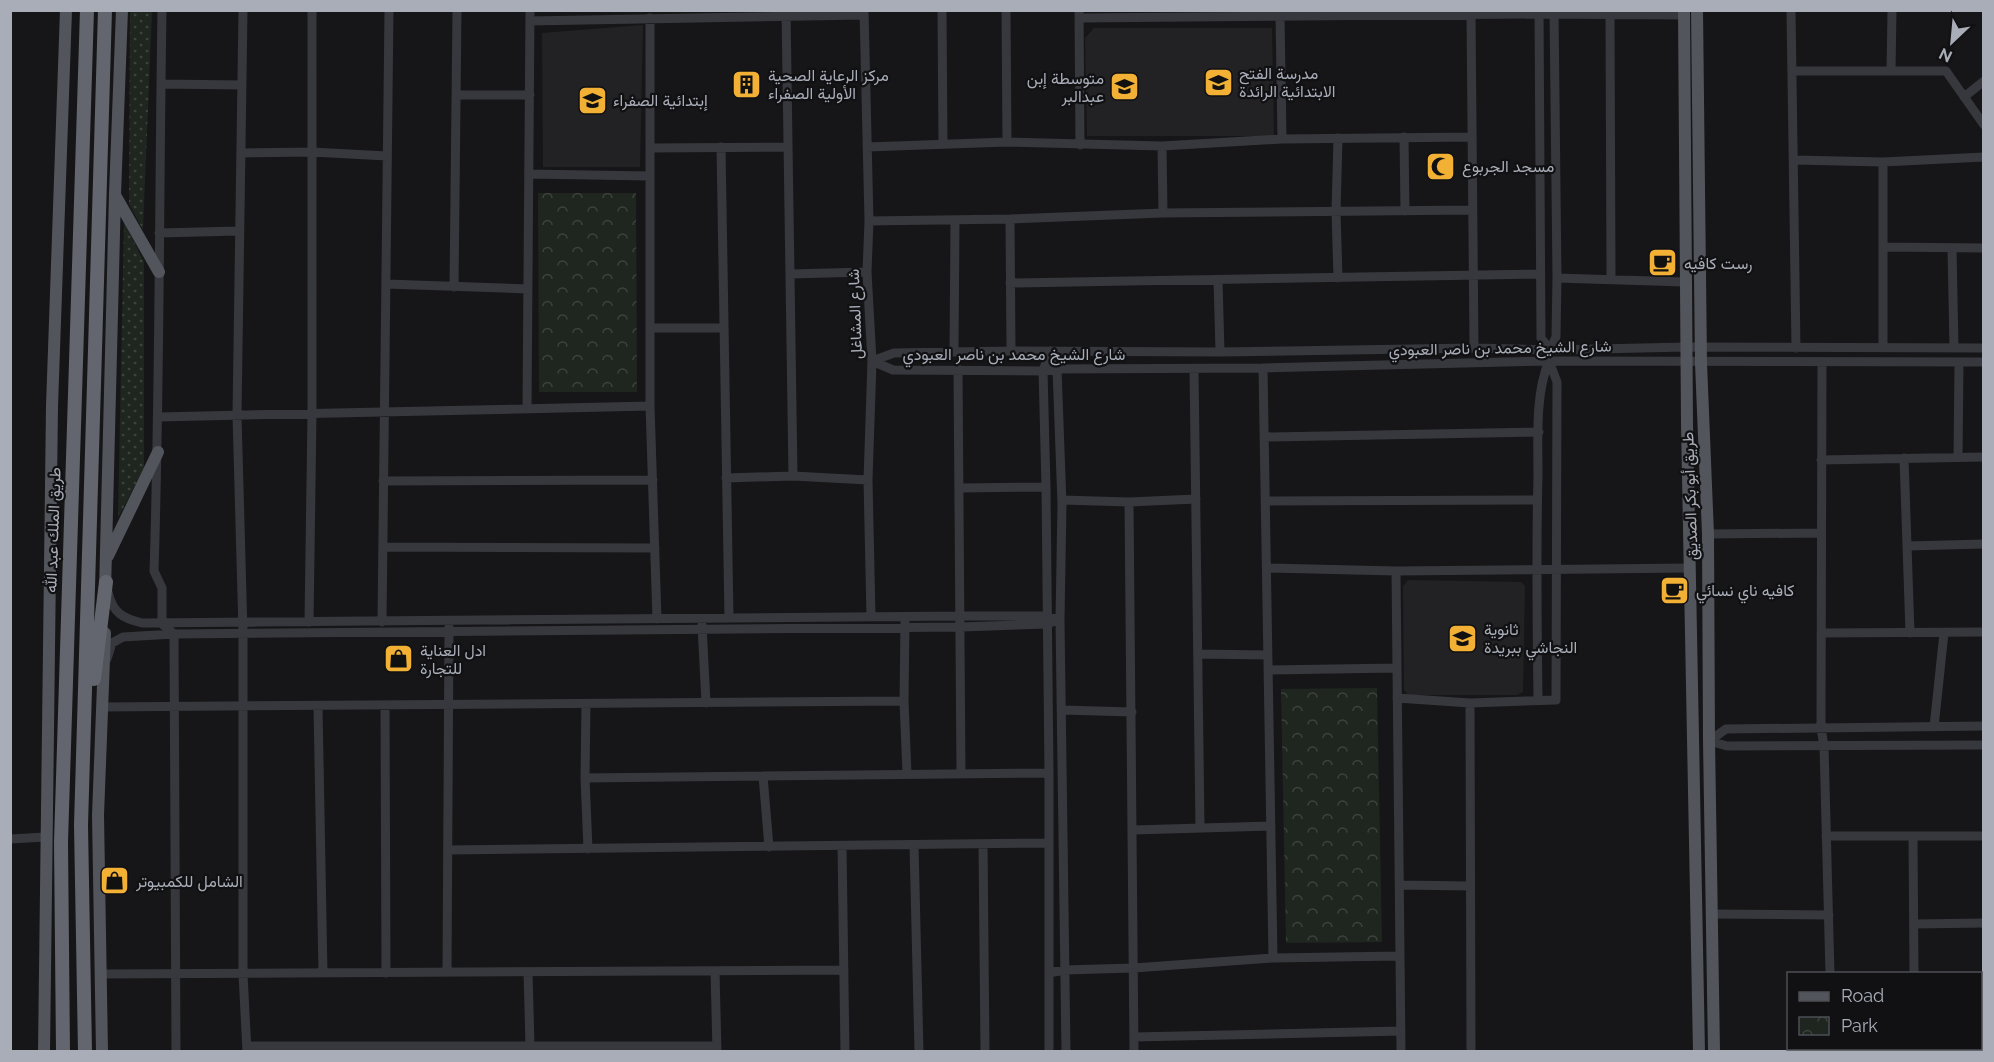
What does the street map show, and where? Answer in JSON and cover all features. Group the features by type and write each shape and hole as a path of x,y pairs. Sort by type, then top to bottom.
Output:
{"highway":[{"name":"طريق الملك عبد الله","path":"62,1052 62,842 87,10"},
{"path":"85,1052 81,825 105,10"},
{"path":"81,825 97,651 106,582"}],"main road":[{"name":"طريق الملك عبد الله","path":"44,1052 52,395 66,10"},
{"path":"102,1052 99,815 122,10"},
{"name":"طريق أبو بكر الصديق","path":"1697,10 1701,363 1708,534 1714,1052"},
{"name":"طريق أبو بكر الصديق","path":"1684,13 1684,282 1688,362 1699,1052"},
{"path":"115,194 159,272"},
{"path":"106,560 158,452"}],"street":[{"path":"162,10 159,417 154,571 162,588 162,624"},
{"path":"243,10 237,415 243,628 243,974 247,1049 530,1046 717,1049 715,971"},
{"path":"309,622 312,413 312,10"},
{"path":"382,622 389,10"},
{"path":"454,286 457,10"},
{"path":"527,409 530,10"},
{"path":"942,10 943,143"},
{"path":"1006,10 1007,142"},
{"path":"1791,10 1796,348"},
{"path":"1891,71 1892,10"},
{"path":"1080,145 1080,14 1280,16 1395,13 1472,15 1539,12 1610,15 1684,13"},
{"path":"1539,12 1541,338 1550,350 1556,337 1557,278 1554,12"},
{"path":"530,21 786,13 864,13"},
{"path":"786,13 793,476"},
{"name":"شارع المشاغل","path":"864,13 869,221 867,272 872,360 868,480 871,617"},
{"path":"1472,15 1474,348"},
{"path":"1610,15 1611,279"},
{"path":"1280,16 1282,139"},
{"path":"650,18 651,406 657,619"},
{"path":"1792,71 1946,71 1983,125"},
{"path":"1964,97 1983,81"},
{"path":"161,84 242,85"},
{"path":"456,94 530,94"},
{"path":"1404,137 1405,211"},
{"path":"867,147 1007,142 1162,146 1282,139 1472,137"},
{"path":"1338,138 1336,211 1338,278"},
{"path":"1162,146 1163,213"},
{"path":"721,147 729,618"},
{"path":"650,148 788,147"},
{"path":"241,153 312,152 387,156"},
{"path":"1794,160 1882,162 1983,157"},
{"path":"1882,162 1883,347"},
{"path":"529,174 650,176"},
{"path":"869,221 1010,219 1163,213 1472,210"},
{"path":"1010,219 1011,351"},
{"path":"954,352 955,220"},
{"path":"159,233 239,231"},
{"path":"1882,247 1983,248"},
{"path":"1952,248 1954,348"},
{"path":"790,274 867,272"},
{"path":"1010,283 1540,274"},
{"path":"1557,278 1684,282"},
{"path":"1218,280 1220,351"},
{"path":"386,284 528,289"},
{"path":"651,328 724,328"},
{"name":"شارع الشيخ محمد بن ناصر العبودي","path":"872,360 894,353 1011,351 1474,348 1550,350 1687,347 1983,348"},
{"path":"1050,351 1058,369 1062,500 1060,620 1066,1052"},
{"path":"1049,1052 1049,773 1043,371 1050,351"},
{"name":"شارع الشيخ محمد بن ناصر العبودي","path":"872,360 893,370 1043,371 1549,361 1983,362"},
{"path":"1538,699 1536,569 1539,432 1543,376 1549,361"},
{"path":"1397,698 1470,703 1556,700 1557,382 1549,361"},
{"path":"1822,362 1821,728 1824,746 1830,972"},
{"path":"1958,458 1959,362"},
{"path":"1263,368 1273,958"},
{"path":"958,369 962,627 961,774"},
{"path":"1194,369 1200,828"},
{"path":"159,417 651,406"},
{"path":"1265,437 1539,432"},
{"path":"1821,460 1983,457"},
{"path":"1904,458 1910,633"},
{"path":"726,478 793,476 868,480"},
{"path":"383,480 653,480"},
{"path":"960,488 1046,487"},
{"path":"1062,500 1129,502 1196,499"},
{"path":"1266,501 1537,500"},
{"path":"1129,502 1134,1052"},
{"path":"1708,534 1821,533"},
{"path":"1907,546 1983,544"},
{"path":"383,547 655,548"},
{"path":"1267,568 1396,571 1690,568"},
{"path":"1396,571 1401,1052"},
{"path":"106,582 111,606 126,619 142,623 243,628 702,624 962,627 1046,620"},
{"path":"104,674 112,643 123,637 309,622 382,622 449,626 657,619 702,624 729,618 905,616 1060,620"},
{"path":"905,616 904,701 907,774"},
{"path":"162,624 174,633"},
{"path":"702,624 706,703"},
{"path":"447,972 449,626"},
{"path":"1821,633 1983,632"},
{"path":"174,633 176,1052"},
{"path":"1934,727 1944,633"},
{"path":"1198,654 1268,656"},
{"path":"1268,670 1397,668"},
{"path":"102,707 904,701"},
{"path":"1470,703 1471,1052"},
{"path":"586,704 585,778 588,849"},
{"path":"385,706 386,973"},
{"path":"318,707 322,973"},
{"path":"1062,710 1131,712"},
{"path":"1709,741 1726,729 1983,726"},
{"path":"1709,741 1727,747 1983,745"},
{"path":"585,778 1049,773"},
{"path":"763,776 769,847"},
{"path":"1133,830 1271,826"},
{"path":"1826,836 1983,836"},
{"path":"1914,836 1914,972"},
{"path":"10,839 46,837"},
{"path":"448,850 1048,843"},
{"path":"984,844 985,1052"},
{"path":"914,845 919,1052"},
{"path":"842,846 845,1052"},
{"path":"1399,885 1470,886"},
{"path":"1711,914 1828,915"},
{"path":"1914,924 1983,923"},
{"path":"1048,973 1064,970 1134,968 1273,958 1400,956"},
{"path":"100,974 844,970"},
{"path":"528,972 530,1046"},
{"path":"1134,1037 1401,1031"}],"shaded area":[{"name":"إبتدائية الصفراء","path":"643,25 640,167 543,167 542,33"},
{"path":"1094,28 1272,28 1274,136 1087,136 1085,38"},
{"name":"ثانوية النجاشي ببريدة","path":"1408,580 1521,582 1525,586 1523,692 1517,695 1408,695 1404,690 1403,586"}],"green space":[{"path":"130,11 152,11 143,230 129,204"},
{"path":"538,193 636,193 637,392 539,392"},
{"path":"124,222 144,262 144,468 118,518"},
{"path":"1377,688 1382,942 1286,943 1281,689"}],"place":[{"name":"مدرسة الفتح الابتدائية الرائدة","path":"1218,82"},
{"name":"مركز الرعاية الصحية الأولية الصفراء","path":"747,84"},
{"name":"متوسطة إبن عبدالبر","path":"1125,87"},
{"name":"إبتدائية الصفراء","path":"592,100"},
{"name":"مسجد الجربوع","path":"1441,166"},
{"name":"رست كافيه","path":"1663,263"},
{"name":"كافيه ناي نسائي","path":"1675,590"},
{"name":"ثانوية النجاشي ببريدة","path":"1463,638"},
{"name":"ادل العناية للتجارة","path":"399,659"},
{"name":"الشامل للكمبيوتر","path":"115,881"}]}
